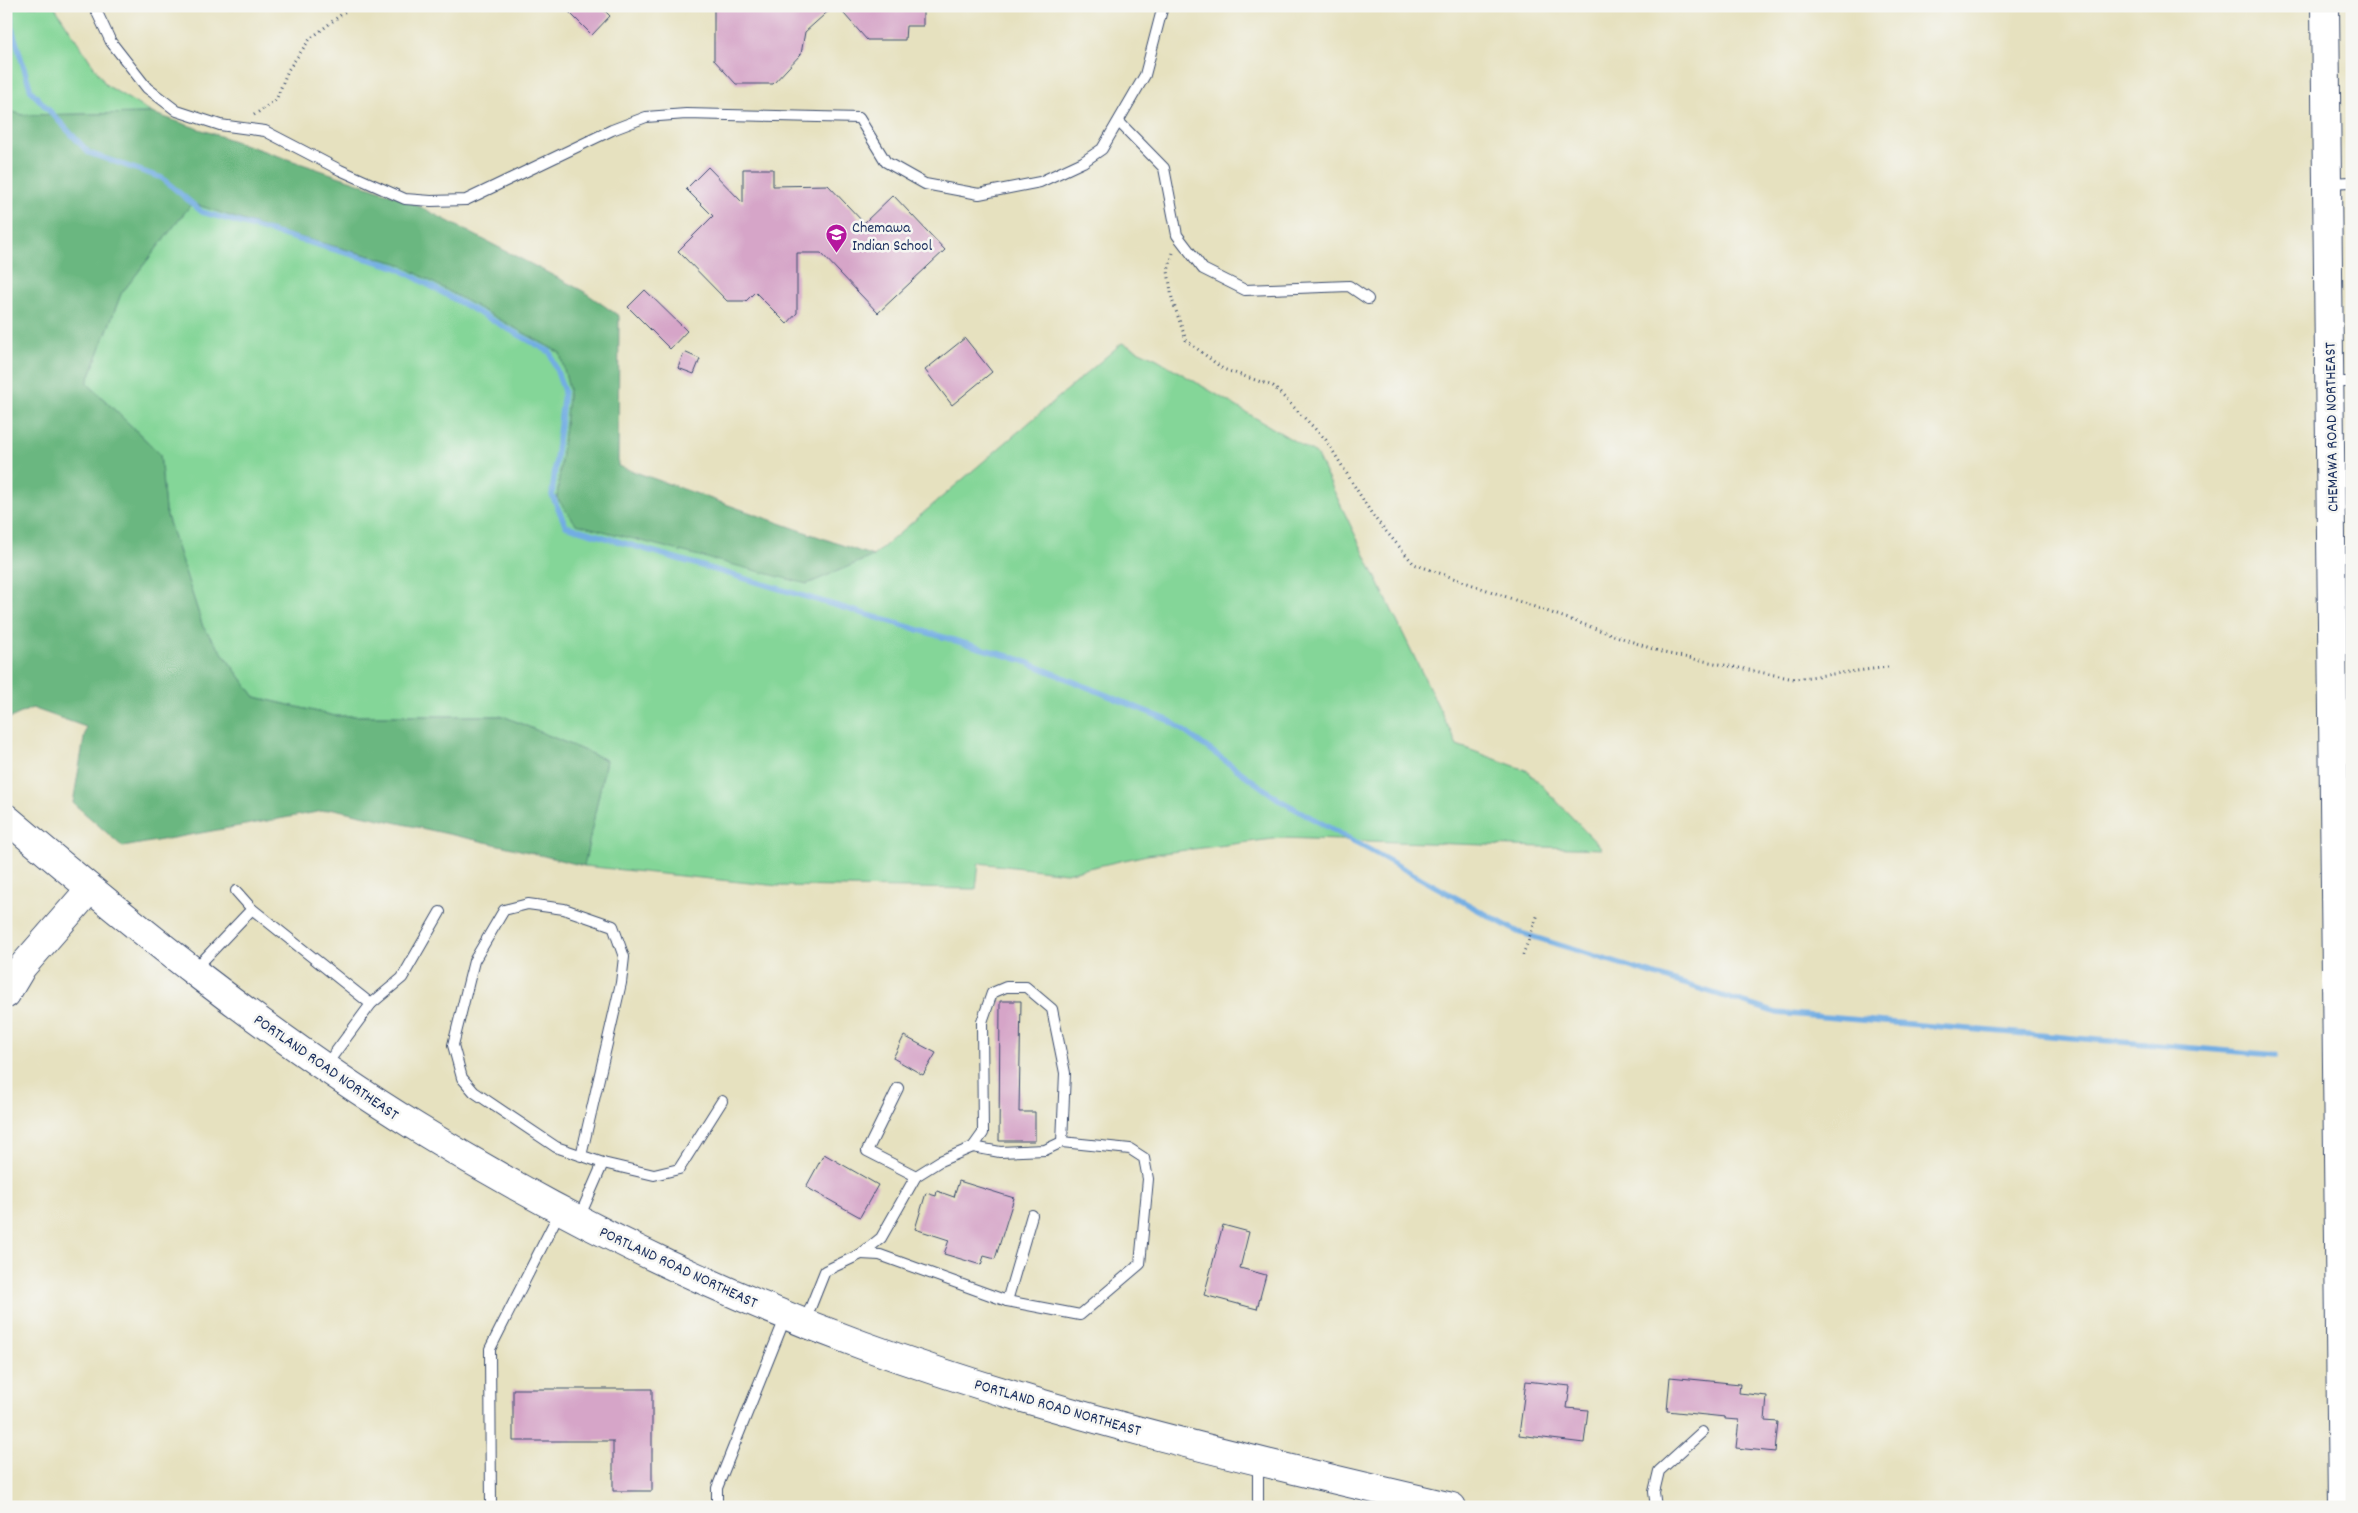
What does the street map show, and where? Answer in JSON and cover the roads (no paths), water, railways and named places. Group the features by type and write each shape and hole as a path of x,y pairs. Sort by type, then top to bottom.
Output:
{"main road":[{"name":"CHEMAWA ROAD NORTHEAST","path":"2325,6 2339,183 2341,382 2342,1507"},
{"name":"PORTLAND ROAD NORTHEAST","path":"6,818 90,889 193,970 326,1066 417,1128 569,1214 682,1270 795,1319 862,1345 956,1377 1066,1410 1258,1462 1452,1507"},
{"path":"6,994 22,967 90,889"}],"lane":[{"path":"94,6 111,42 147,88 176,111 220,124 264,131 374,187 405,199 431,201 466,200 612,130 646,117 686,114 859,118 886,162 925,184 979,194 1040,182 1083,162 1102,149 1120,122 1145,75 1163,6"},
{"path":"1120,122 1164,168 1177,236 1203,269 1245,290 1349,286 1368,299"},
{"path":"236,891 252,909 371,1004"},
{"path":"581,1156 621,983 624,957 613,926 564,908 528,904 504,910 474,961 453,1045 462,1078 474,1092 556,1147 581,1156 603,1163 654,1174 680,1169 722,1101"},
{"path":"193,970 252,909"},
{"path":"326,1066 371,1004 402,978 440,912"},
{"path":"973,1147 982,1133 982,1022 992,993 1006,987 1026,987 1052,1009 1065,1073 1062,1142"},
{"path":"898,1088 867,1151 916,1176"},
{"path":"717,1507 717,1488 795,1319 825,1271 861,1254 881,1238 916,1176 940,1161 973,1147 1000,1152 1046,1150 1062,1142 1130,1150 1144,1158 1148,1179 1140,1264 1080,1315 1007,1300 880,1255 861,1254"},
{"path":"491,1507 490,1348 569,1214 603,1163"},
{"path":"1007,1300 1032,1215"},
{"path":"1656,1507 1654,1492 1659,1471 1702,1432"},
{"path":"1258,1462 1258,1507"}],"waterway":[{"path":"11,6 11,25 31,91 89,153 162,178 202,212 396,267 550,352 564,391 552,495 566,526 1021,660 1170,721 1281,801 1518,932 1777,1013 2276,1055"}],"place":[{"name":"Chemawa Indian School","path":"836,254"}]}
